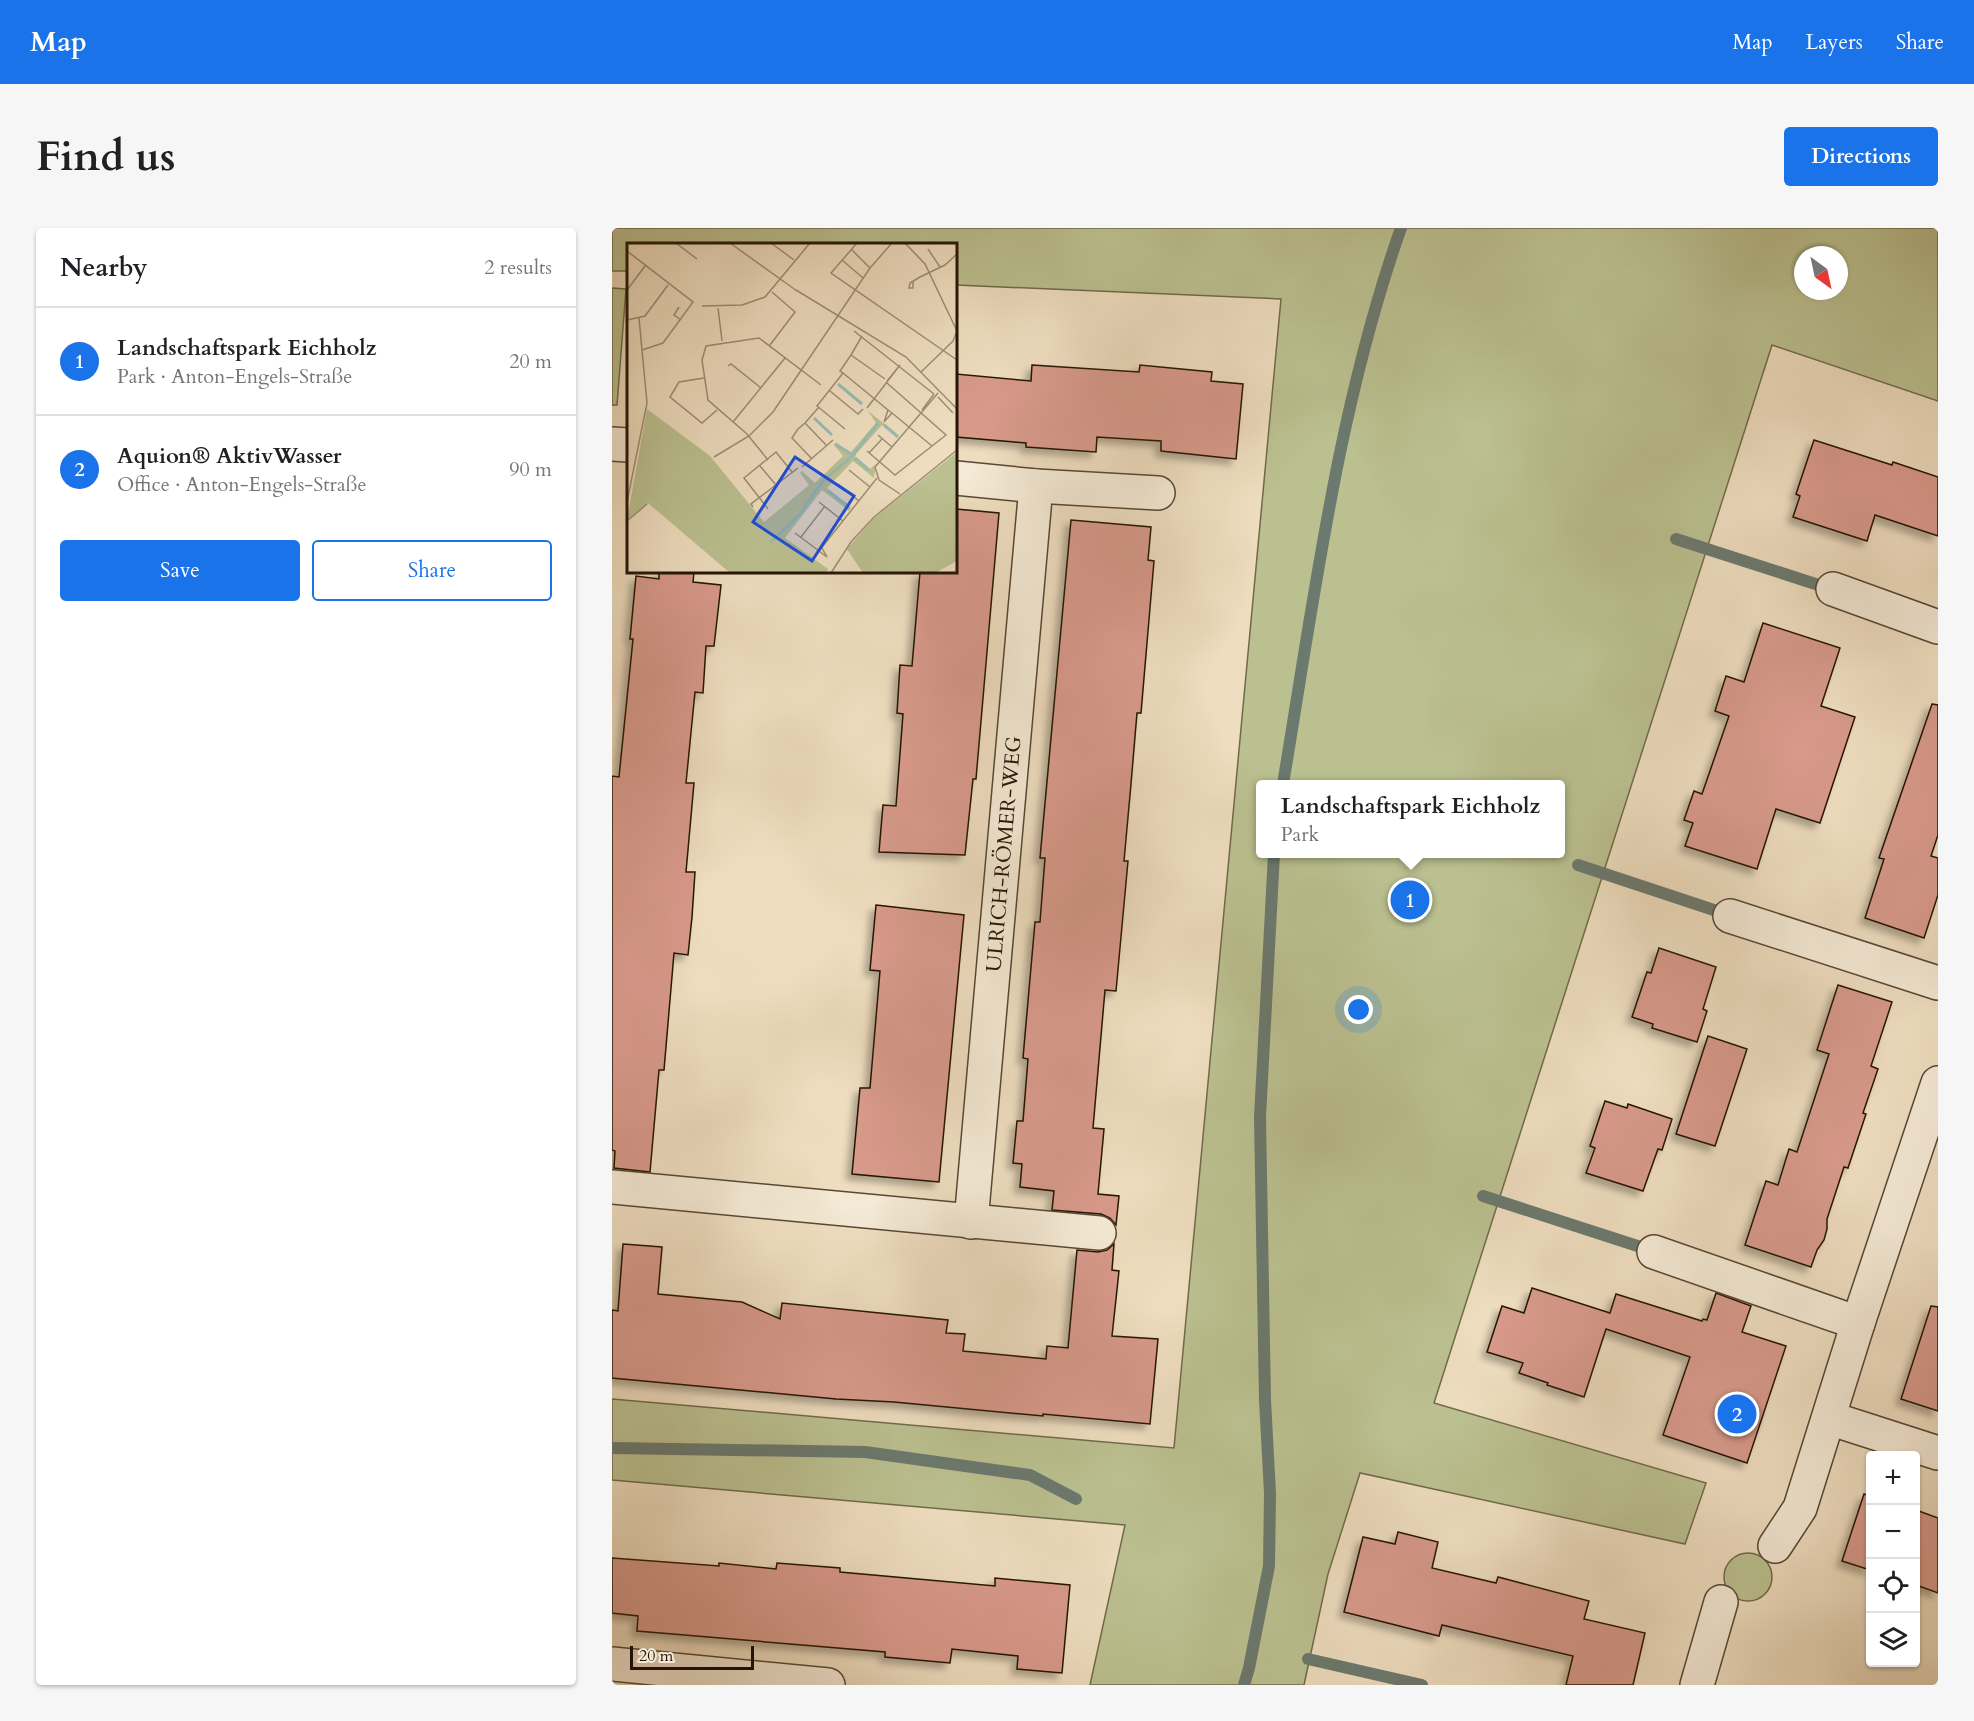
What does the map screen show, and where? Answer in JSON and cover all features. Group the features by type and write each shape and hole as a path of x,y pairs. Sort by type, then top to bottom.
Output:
{"street":[{"path":"612,444 627,445"},
{"path":"957,478 1036,486 1158,493"},
{"name":"ULRICH-RÖMER-WEG","path":"971,1222 1036,486"},
{"path":"1833,589 1938,627"},
{"path":"1730,916 1938,983"},
{"path":"1775,1546 1800,1508 1858,1323 1938,1083"},
{"path":"612,1187 1099,1233"},
{"path":"1654,1252 1858,1323"},
{"path":"1829,1418 1938,1453"},
{"path":"1697,1685 1721,1602"},
{"path":"612,1664 828,1685"}],"green space":[{"path":"612,228 1938,228 1938,401 1772,345 1434,1403 1706,1483 1685,1544 1360,1473 1328,1574 1304,1685 1090,1685 1125,1525 612,1480 612,1399 1174,1448 1281,299 957,285 957,243 627,243 627,271 612,271"},
{"path":"612,288 626,289 617,405 612,405"},
{"path":"1748,1553 1765,1560 1772,1577 1765,1594 1748,1601 1731,1594 1724,1577 1731,1560"}],"building":[{"path":"1032,365 1139,372 1140,365 1212,372 1211,381 1243,384 1236,459 1161,451 1161,441 1097,437 1096,452 1026,447 1026,443 957,437 957,374 1031,381"},
{"path":"1814,440 1938,477 1938,536 1875,515 1867,541 1793,517 1800,496 1796,494"},
{"path":"957,509 999,513 976,779 973,779 965,855 879,852 883,805 896,806 903,714 897,713 900,665 912,666 920,573 957,573"},
{"path":"1071,520 1151,527 1148,560 1154,561 1141,713 1137,713 1124,861 1128,861 1116,991 1105,990 1093,1128 1104,1129 1098,1194 1119,1196 1116,1225 1110,1218 1101,1214 1052,1210 1054,1191 1020,1187 1022,1164 1013,1163 1017,1121 1023,1121 1028,1059 1023,1058 1035,922 1040,922 1045,858 1040,858"},
{"path":"659,573 694,573 693,582 721,585 714,646 706,646 703,693 695,692 686,783 694,783 686,872 695,872 692,917 688,955 674,953 664,1070 659,1070 650,1172 614,1168 615,1151 612,1150 612,776 619,777 633,639 630,639 636,576 659,579"},
{"path":"1763,623 1840,648 1821,706 1855,717 1820,823 1776,809 1757,869 1685,846 1693,823 1684,820 1694,791 1702,794 1729,716 1715,711 1726,676 1744,682"},
{"path":"1932,704 1938,705 1938,835 1931,856 1938,858 1938,895 1924,938 1865,918 1884,859 1879,858"},
{"path":"876,905 964,915 939,1182 852,1174 860,1088 870,1088 880,971 870,970"},
{"path":"1659,948 1716,967 1703,1009 1707,1011 1697,1042 1652,1028 1653,1024 1632,1017 1647,972 1651,973"},
{"path":"1838,985 1892,1002 1871,1066 1878,1069 1863,1113 1866,1114 1848,1168 1844,1167 1827,1219 1824,1240 1817,1250 1811,1267 1745,1245 1766,1181 1778,1185 1789,1149 1797,1152 1829,1054 1817,1050"},
{"path":"1708,1036 1747,1049 1715,1146 1676,1134"},
{"path":"1605,1101 1627,1108 1628,1104 1672,1119 1662,1150 1658,1149 1643,1191 1586,1173 1595,1148 1590,1146"},
{"path":"623,1244 662,1247 658,1294 742,1302 780,1319 782,1303 948,1320 946,1333 965,1334 963,1351 1046,1359 1047,1346 1068,1348 1077,1250 1098,1252 1107,1250 1114,1244 1112,1270 1119,1271 1112,1336 1158,1339 1150,1424 836,1399 612,1378 612,1310 618,1311"},
{"path":"1532,1288 1610,1313 1616,1294 1702,1321 1707,1320 1716,1293 1751,1306 1742,1332 1786,1346 1747,1463 1663,1435 1690,1357 1606,1329 1584,1397 1519,1373 1523,1363 1487,1352 1502,1306 1524,1313"},
{"path":"1931,1306 1938,1307 1938,1411 1901,1399"},
{"path":"1864,1494 1866,1495 1866,1569 1842,1561"},
{"path":"1920,1511 1938,1518 1938,1593 1920,1586"},
{"path":"1398,1532 1438,1542 1432,1568 1496,1583 1498,1577 1589,1601 1584,1619 1645,1633 1633,1685 1566,1685 1573,1656 1442,1625 1439,1636 1344,1612 1363,1537 1395,1544"},
{"path":"612,1558 719,1566 719,1563 776,1569 777,1563 840,1568 840,1572 995,1586 995,1578 1070,1585 1062,1673 1017,1669 1018,1656 952,1649 950,1663 885,1657 885,1652 637,1631 638,1616 612,1613"}],"waterway":[{"path":"1284,780 1317,574 1344,433 1379,295 1401,228"},
{"path":"1676,539 1831,589"},
{"path":"1244,1685 1269,1566 1270,1493 1265,1400 1260,1117 1274,858"},
{"path":"1578,865 1729,915"},
{"path":"1483,1196 1653,1251"},
{"path":"612,1448 865,1452 1030,1475 1076,1499"},
{"path":"1308,1659 1422,1685"}],"place":[{"name":"Landschaftspark Eichholz","path":"1410,900"},
{"name":"Aquion® AktivWasser","path":"1737,1414"}]}
